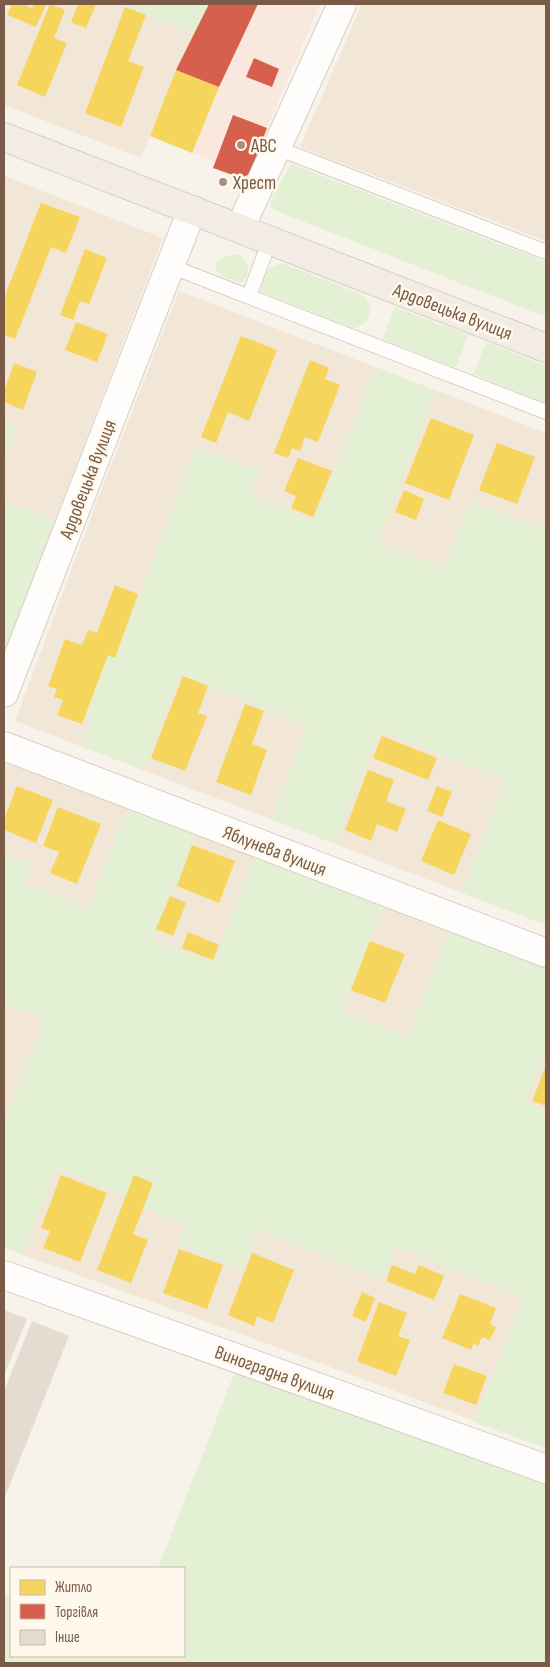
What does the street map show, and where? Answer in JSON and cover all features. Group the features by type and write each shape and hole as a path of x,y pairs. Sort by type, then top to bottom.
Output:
{"highway":[{"name":"Ардовецька вулиця","path":"4,136 546,348"}],"street":[{"path":"240,228 342,4"},
{"name":"Ардовецька вулиця","path":"4,693 192,210"},
{"name":"Яблунева вулиця","path":"4,746 546,954"},
{"name":"Виноградна вулиця","path":"4,1275 546,1469"}],"lane":[{"path":"277,148 546,252"},
{"path":"250,296 270,240"},
{"path":"170,266 546,412"}],"shaded area":[{"path":"4,4 209,4 176,70 141,158 4,105"},
{"path":"209,4 320,4 267,128 250,174 241,178 213,168 215,162 150,136 176,70"},
{"path":"362,4 546,4 546,241 300,147"},
{"path":"4,176 163,238 4,654"},
{"path":"179,291 546,433 546,925 15,721 94,509"},
{"path":"4,763 546,966 546,1448 4,1248"}],"green space":[{"path":"117,4 209,4 194,34"},
{"path":"291,164 546,262 546,317 274,210 270,206 271,200"},
{"path":"237,254 245,260 248,268 244,280 240,283 220,275 216,271 217,261"},
{"path":"284,264 363,295 367,300 370,310 367,320 358,327 352,328 262,292 262,281 266,272 274,266"},
{"path":"395,307 468,335 456,368 382,339"},
{"path":"486,342 546,366 546,403 473,374"},
{"path":"376,367 436,391 378,543 443,568 470,501 546,530 546,925 462,893 506,780 380,731 335,844 271,819 307,726 181,675 143,770 81,746 90,723 84,720 108,655 115,657 196,447 260,472 251,495 314,520"},
{"path":"4,419 18,425 4,464"},
{"path":"4,500 54,520 4,654"},
{"path":"128,808 197,834 177,886 174,886 152,939 214,963 255,856 384,904 342,1011 407,1037 450,929 546,966 546,1049 525,1102 546,1110 546,1448 474,1422 523,1298 396,1247 383,1280 258,1230 242,1269 177,1245 185,1224 143,1208 153,1183 135,1175 126,1196 57,1169 22,1254 4,1248 4,1122 44,1020 4,1004 4,859 33,860 25,883 88,908"},
{"path":"236,1369 546,1479 546,1663 4,1663 4,1594 10,1597 10,1657 185,1657 185,1567 158,1567"}],"building: Житло":[{"path":"12,4 23,4 32,8 34,4 46,5 36,27 7,15"},
{"path":"50,4 65,10 54,38 67,43 45,97 17,85"},
{"path":"78,4 96,4 86,28 71,22"},
{"path":"125,7 146,15 128,61 144,67 121,127 85,113"},
{"path":"176,70 219,87 192,153 150,136"},
{"path":"41,203 80,217 66,253 51,247 15,339 4,335 4,298"},
{"path":"85,249 107,258 89,304 80,301 73,320 60,315"},
{"path":"76,322 108,334 97,362 65,350"},
{"path":"241,336 277,350 249,421 228,412 216,443 201,437"},
{"path":"310,360 329,368 325,379 340,385 318,442 305,437 300,451 292,448 288,458 274,453"},
{"path":"14,363 37,372 23,410 4,402 4,391"},
{"path":"431,418 474,435 449,500 405,483"},
{"path":"497,443 535,457 517,504 479,490"},
{"path":"298,458 332,471 313,517 291,508 296,496 284,491"},
{"path":"404,490 424,499 416,520 395,512"},
{"path":"115,585 138,594 115,658 108,655 82,724 57,715 63,700 54,697 57,689 48,686 65,639 82,645 88,630 97,633"},
{"path":"183,676 208,686 198,713 207,716 185,771 151,758"},
{"path":"245,704 264,711 252,744 267,750 251,795 216,782"},
{"path":"382,736 437,758 428,780 373,758"},
{"path":"368,770 394,780 386,801 406,809 397,832 377,824 371,841 345,830"},
{"path":"17,786 53,800 36,843 4,830 4,819"},
{"path":"437,786 452,792 442,817 427,811"},
{"path":"58,807 101,824 77,884 50,873 59,852 43,846"},
{"path":"438,820 471,834 454,875 421,861"},
{"path":"192,845 235,861 219,903 177,886"},
{"path":"170,896 186,903 173,936 156,929"},
{"path":"188,932 219,945 213,960 182,948"},
{"path":"370,941 405,954 385,1003 351,990"},
{"path":"546,1066 546,1106 532,1101"},
{"path":"61,1175 107,1193 80,1262 43,1248 50,1231 41,1228"},
{"path":"134,1175 153,1183 133,1234 148,1240 131,1283 97,1270"},
{"path":"179,1249 223,1265 207,1309 163,1293"},
{"path":"252,1253 294,1270 273,1323 257,1316 254,1326 228,1315"},
{"path":"392,1265 415,1274 419,1265 444,1276 434,1300 386,1281"},
{"path":"362,1292 375,1298 366,1322 352,1316"},
{"path":"460,1294 496,1308 490,1324 496,1327 490,1340 482,1337 478,1346 473,1344 471,1350 442,1338"},
{"path":"379,1302 407,1313 398,1336 410,1340 396,1376 357,1361"},
{"path":"454,1364 487,1376 476,1405 443,1393"}],"building: Торгівля":[{"path":"209,4 258,4 219,87 176,70"},
{"path":"254,58 279,69 272,87 246,77"},
{"name":"ABC","path":"233,115 267,128 250,174 241,178 213,168"}],"building: Інше":[{"path":"4,1310 27,1319 4,1376"},
{"path":"32,1321 69,1336 4,1499 4,1391"}],"place":[{"name":"ABC","path":"241,145"},
{"name":"Хрест","path":"223,182"}]}
